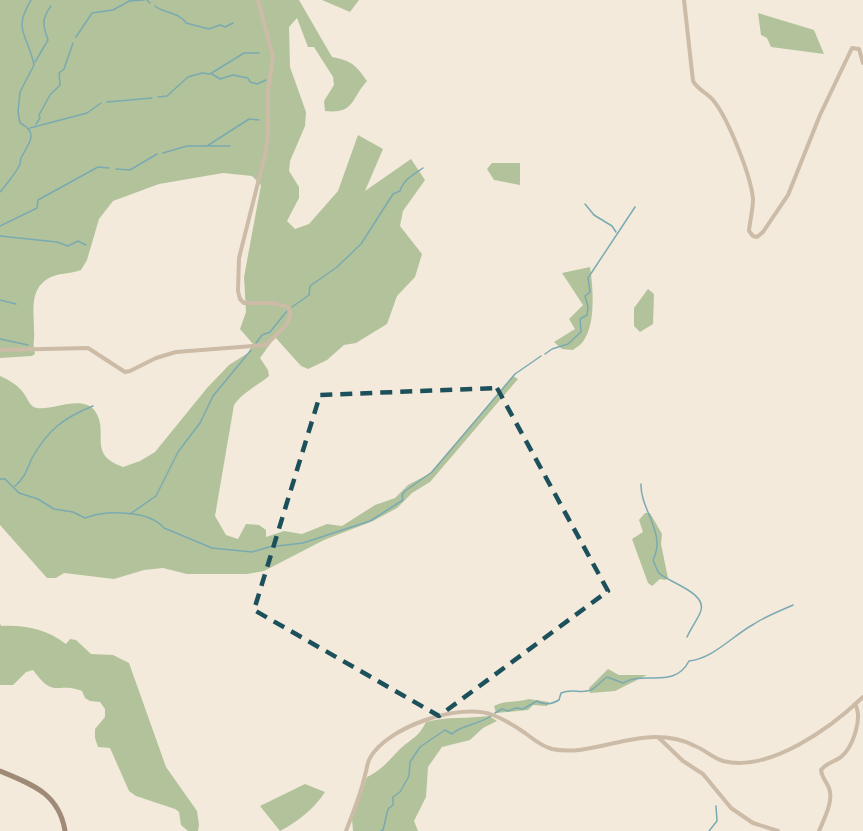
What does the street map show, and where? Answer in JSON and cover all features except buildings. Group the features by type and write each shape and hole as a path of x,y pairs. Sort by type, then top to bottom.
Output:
{"street":[{"path":"0,350 88,348 125,372 130,372 156,358 176,352 266,345 286,326 291,315 288,307 283,304 244,303 240,298 238,281 239,258 268,141 268,92 273,57 268,30 258,0"},
{"path":"684,0 693,81 713,99 720,110 745,166 752,192 749,231 753,236 757,237 763,232 788,195 822,110 852,48 859,49 863,63"},
{"path":"346,831 369,760 378,746 418,723 443,714 480,712 493,715 543,746 553,749 588,748 624,740 658,737 696,746 722,761 748,763 786,751 839,718 863,697"},
{"path":"819,831 830,797 821,770 849,748 860,719 859,708 855,704"},
{"path":"658,737 683,761 703,774 731,808 753,823 778,831"},
{"path":"0,771 43,791 60,813 65,831"}],"highlighted area":[{"path":"497,388 608,591 439,716 254,610 320,395"}],"green space":[{"path":"0,0 299,0 332,57 353,64 367,81 347,108 325,111 324,101 334,85 333,77 314,47 308,47 297,18 289,27 290,67 306,112 305,126 290,161 289,171 299,187 299,198 287,221 295,229 309,224 338,191 358,135 383,149 365,191 411,159 425,180 403,211 400,226 422,254 415,277 397,296 387,324 356,343 344,345 327,360 308,369 301,366 275,337 260,358 269,376 234,405 215,516 226,535 238,539 246,524 259,525 266,530 266,537 284,531 302,534 327,524 342,526 375,505 395,498 408,485 429,474 513,376 518,379 430,482 412,493 397,508 373,521 324,540 264,571 247,574 187,574 163,568 144,570 114,579 64,573 56,578 47,578 0,525 0,376 17,386 30,404 37,408 75,403 90,406 99,419 102,449 105,456 112,462 123,467 155,452 207,388 229,365 248,353 253,344 240,329 246,312 244,277 261,185 252,176 223,173 159,184 113,201 99,219 87,260 81,270 52,276 38,288 33,309 35,354 0,358"},
{"path":"322,0 359,0 350,12"},
{"path":"758,13 814,30 824,54 771,47 767,38 761,35"},
{"path":"492,163 520,163 520,185 494,180 487,169"},
{"path":"590,267 593,304 588,333 582,343 573,350 562,349 554,342 575,329 569,319 583,305 562,273"},
{"path":"648,289 654,294 653,324 640,332 634,326 634,308"},
{"path":"645,513 650,513 662,534 661,544 668,578 660,579 652,586 648,583 632,539 643,532 639,520"},
{"path":"0,623 1,626 19,626 43,631 66,644 70,639 76,640 91,654 113,655 129,663 166,767 197,811 198,831 188,831 181,825 179,812 175,809 136,796 129,791 110,748 98,747 95,738 95,729 105,717 105,709 100,702 90,701 85,698 82,691 73,688 56,688 46,685 33,670 26,672 13,685 0,685"},
{"path":"608,669 619,675 647,675 615,691 590,693 589,688"},
{"path":"529,699 549,702 547,706 533,705 528,710 496,713 494,706 498,704"},
{"path":"489,716 497,721 483,728 470,740 442,747 428,767 426,797 414,821 418,831 353,831 352,819 367,777 381,768 417,735 426,722"},
{"path":"305,784 325,792 305,814 280,831 260,806"}],"waterway":[{"path":"0,192 18,168 31,139 30,131 20,123 18,112 20,92 34,65 22,26 25,10 31,0"},
{"path":"76,37 92,13 113,10 131,0"},
{"path":"130,1 144,0"},
{"path":"147,0 150,3"},
{"path":"35,62 48,40 44,23 51,6"},
{"path":"155,6 180,17 186,23 209,29 220,25 225,27 233,23"},
{"path":"36,124 50,95 60,85 59,73 64,69 73,43"},
{"path":"158,97 167,96 188,77 202,73 210,74 244,53 259,53"},
{"path":"212,74 220,79 233,75 248,78 250,82 257,84 266,80"},
{"path":"107,102 152,98"},
{"path":"30,128 87,113 101,103"},
{"path":"163,153 187,146 207,146 249,119 259,120"},
{"path":"209,146 230,146"},
{"path":"116,169 130,170 157,154"},
{"path":"0,226 37,208 38,200 98,167 109,168"},
{"path":"292,307 309,295 310,286 337,267 361,244 393,194 400,191 406,180 423,168"},
{"path":"585,204 594,215 612,226 616,232"},
{"path":"545,354 568,344 581,332 580,319 587,315 588,307 585,296 590,292 588,278 635,207"},
{"path":"0,236 57,242 68,246 78,241 86,245"},
{"path":"0,300 16,304"},
{"path":"256,343 262,335 270,332 287,311"},
{"path":"0,339 28,345"},
{"path":"130,514 156,496 178,452 200,423 213,396 251,350"},
{"path":"0,479 5,479 19,493 38,499 54,509 73,512 85,518 115,513 138,515 212,548 252,552 269,547 303,543 370,521 403,500 402,495 405,491 432,472 515,374 541,356"},
{"path":"15,486 23,477 32,458 50,432 73,415 93,406"},
{"path":"641,484 644,503 657,540 653,560 657,570 694,594 701,606 700,613 687,637"},
{"path":"495,713 502,709 508,711 516,708 523,709 537,701 546,704 554,703 559,700 561,693 591,690 607,677 623,683 640,678 675,675 683,670 689,661 707,656 759,621 793,605"},
{"path":"381,831 388,809 393,805 393,797 400,792 409,776 410,762 420,747 445,730 452,734 491,716"},
{"path":"709,831 717,821 716,806"}]}
